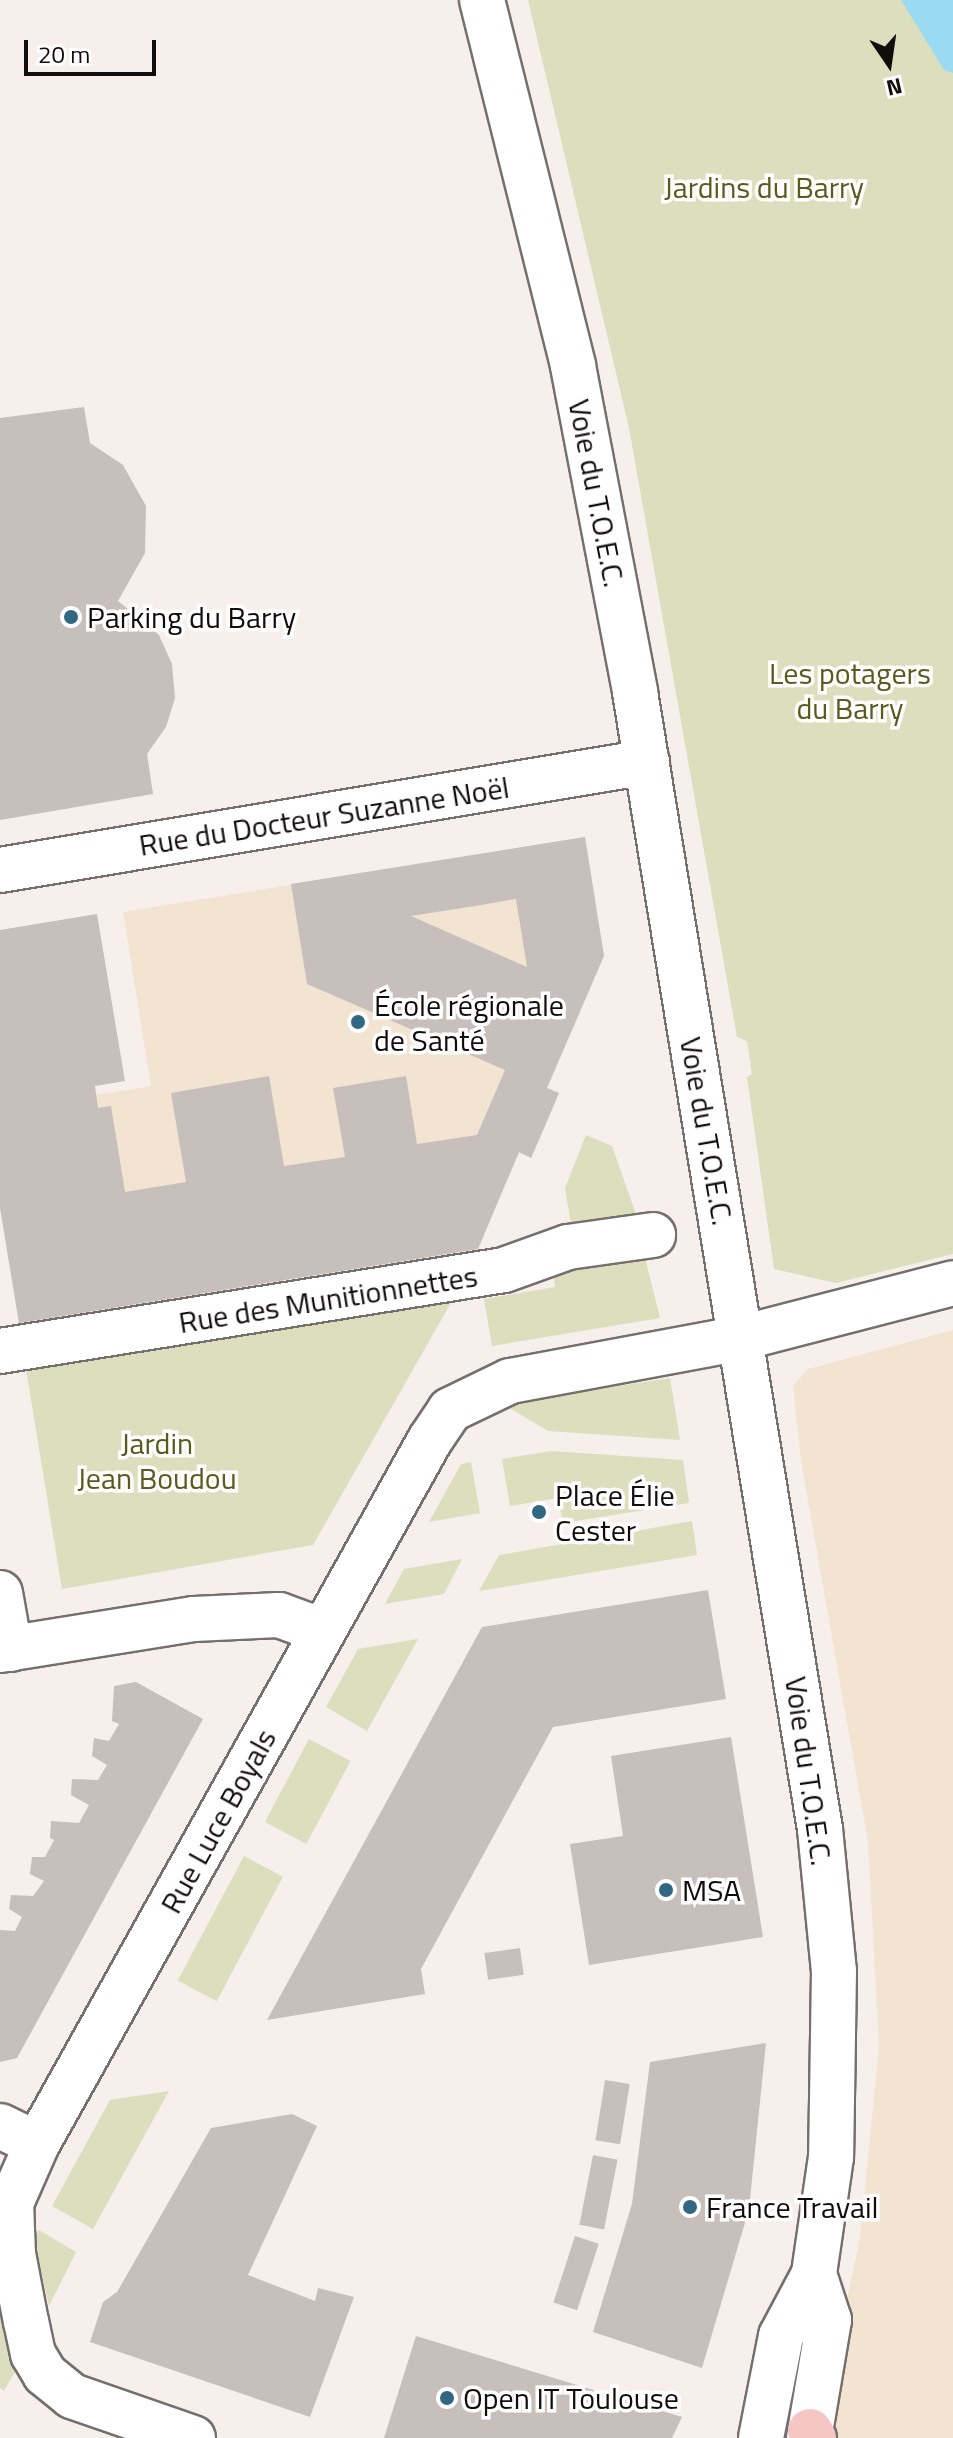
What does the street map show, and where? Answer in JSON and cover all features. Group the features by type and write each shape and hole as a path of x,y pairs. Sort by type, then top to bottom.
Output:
{"street":[{"name":"Voie du T.O.E.C.","path":"482,0 573,366 647,762 820,1829 834,1971 833,2127 814,2274 781,2336 761,2438"},
{"name":"Rue du Docteur Suzanne Noël","path":"0,870 647,762"},
{"name":"Rue des Munitionnettes","path":"0,1351 504,1270 568,1247 653,1235"},
{"name":"Rue Luce Boyals","path":"193,2438 72,2396 45,2374 33,2354 13,2254 11,2203 18,2135 323,1631 450,1410 510,1381 741,1338 953,1283"},
{"path":"0,1593 5,1649 194,1619 279,1615 323,1631"},
{"name":"Voie du T.O.E.C.","path":"811,2436 829,2320 814,2274"}],"shaded area":[{"name":"École régionale de Santé","path":"585,837 604,956 547,1088 559,1093 545,1126 531,1158 519,1153 478,1249 19,1323 0,1208 0,1124 96,1095 151,1086 123,912"},
{"path":"953,1330 953,2438 838,2438 835,2408 840,2332 860,2238 879,2047 868,1842 801,1461 793,1386 808,1369"}],"green space":[{"name":"Jardins du Barry","path":"528,0 953,0 953,1254 836,1283 774,1269 747,1077 752,1074 747,1041 737,1037 629,428"},
{"path":"586,1135 612,1146 638,1220 572,1231 565,1188"},
{"path":"643,1250 660,1318 492,1346 484,1299 555,1287 553,1268"},
{"name":"Jardin Jean Boudou","path":"452,1301 313,1545 62,1589 26,1369"},
{"path":"670,1378 680,1440 548,1431 503,1404"},
{"path":"551,1451 683,1460 689,1503 563,1523 558,1498 510,1506 502,1459"},
{"path":"471,1462 480,1513 429,1522 461,1464"},
{"path":"692,1521 697,1555 479,1591 499,1555"},
{"path":"462,1559 444,1594 385,1604 404,1569"},
{"path":"418,1639 367,1731 326,1707 358,1649"},
{"path":"309,1739 350,1761 306,1844 265,1822"},
{"path":"244,1856 283,1877 217,2001 178,1980"},
{"path":"169,2091 93,2229 52,2206 110,2100"},
{"path":"39,2230 76,2252 49,2306 34,2238"},
{"path":"0,2301 17,2368 4,2391 0,2388"}],"water":[{"path":"901,0 953,0 953,73 944,70"}],"building":[{"name":"Parking du Barry","path":"84,407 90,443 123,465 146,506 145,553 118,601 159,635 172,664 175,698 166,727 147,754 153,794 0,820 0,418"},
{"name":"École régionale de Santé","path":"585,837 604,956 547,1088 559,1093 545,1126 531,1158 519,1152 478,1249 19,1323 0,1208 0,930 97,914 125,1081 95,1086 98,1108 111,1106 125,1192 186,1182 171,1093 269,1076 284,1166 345,1157 333,1088 406,1076 417,1144 477,1135 505,1070 307,984 291,884","holes":["516,899 527,967 411,916"]},
{"path":"708,1590 726,1699 553,1727 421,1969 425,1994 267,2020 482,1627"},
{"path":"136,1682 203,1719 17,2058 0,2062 0,1930 15,1931 22,1917 9,1909 11,1895 33,1896 44,1881 30,1874 32,1857 45,1857 54,1840 50,1838 51,1821 79,1823 89,1805 71,1795 72,1779 98,1780 107,1765 92,1756 94,1738 109,1741 119,1724 112,1721 114,1686"},
{"name":"MSA","path":"731,1737 763,1937 589,1965 570,1844 623,1836 611,1756"},
{"path":"520,1948 524,1975 488,1980 484,1953"},
{"name":"France Travail","path":"766,2043 749,2209 702,2368 593,2332 632,2204 650,2062"},
{"path":"605,2080 630,2084 620,2144 595,2140"},
{"path":"292,2114 317,2126 248,2275 315,2301 318,2288 354,2297 310,2417 90,2342 103,2302 117,2292 211,2128"},
{"path":"593,2155 618,2160 604,2229 579,2225"},
{"path":"575,2236 599,2244 577,2310 553,2303"},
{"path":"416,2336 682,2417 672,2438 384,2438"}],"place":[{"name":"Parking du Barry","path":"71,617"},
{"name":"École régionale de Santé","path":"358,1022"},
{"name":"Place Élie Cester","path":"539,1512"},
{"name":"MSA","path":"666,1890"},
{"name":"France Travail","path":"690,2207"},
{"name":"Open IT Toulouse","path":"447,2398"}],"park label":[{"name":"Les potagers du Barry","path":"850,690"}]}
